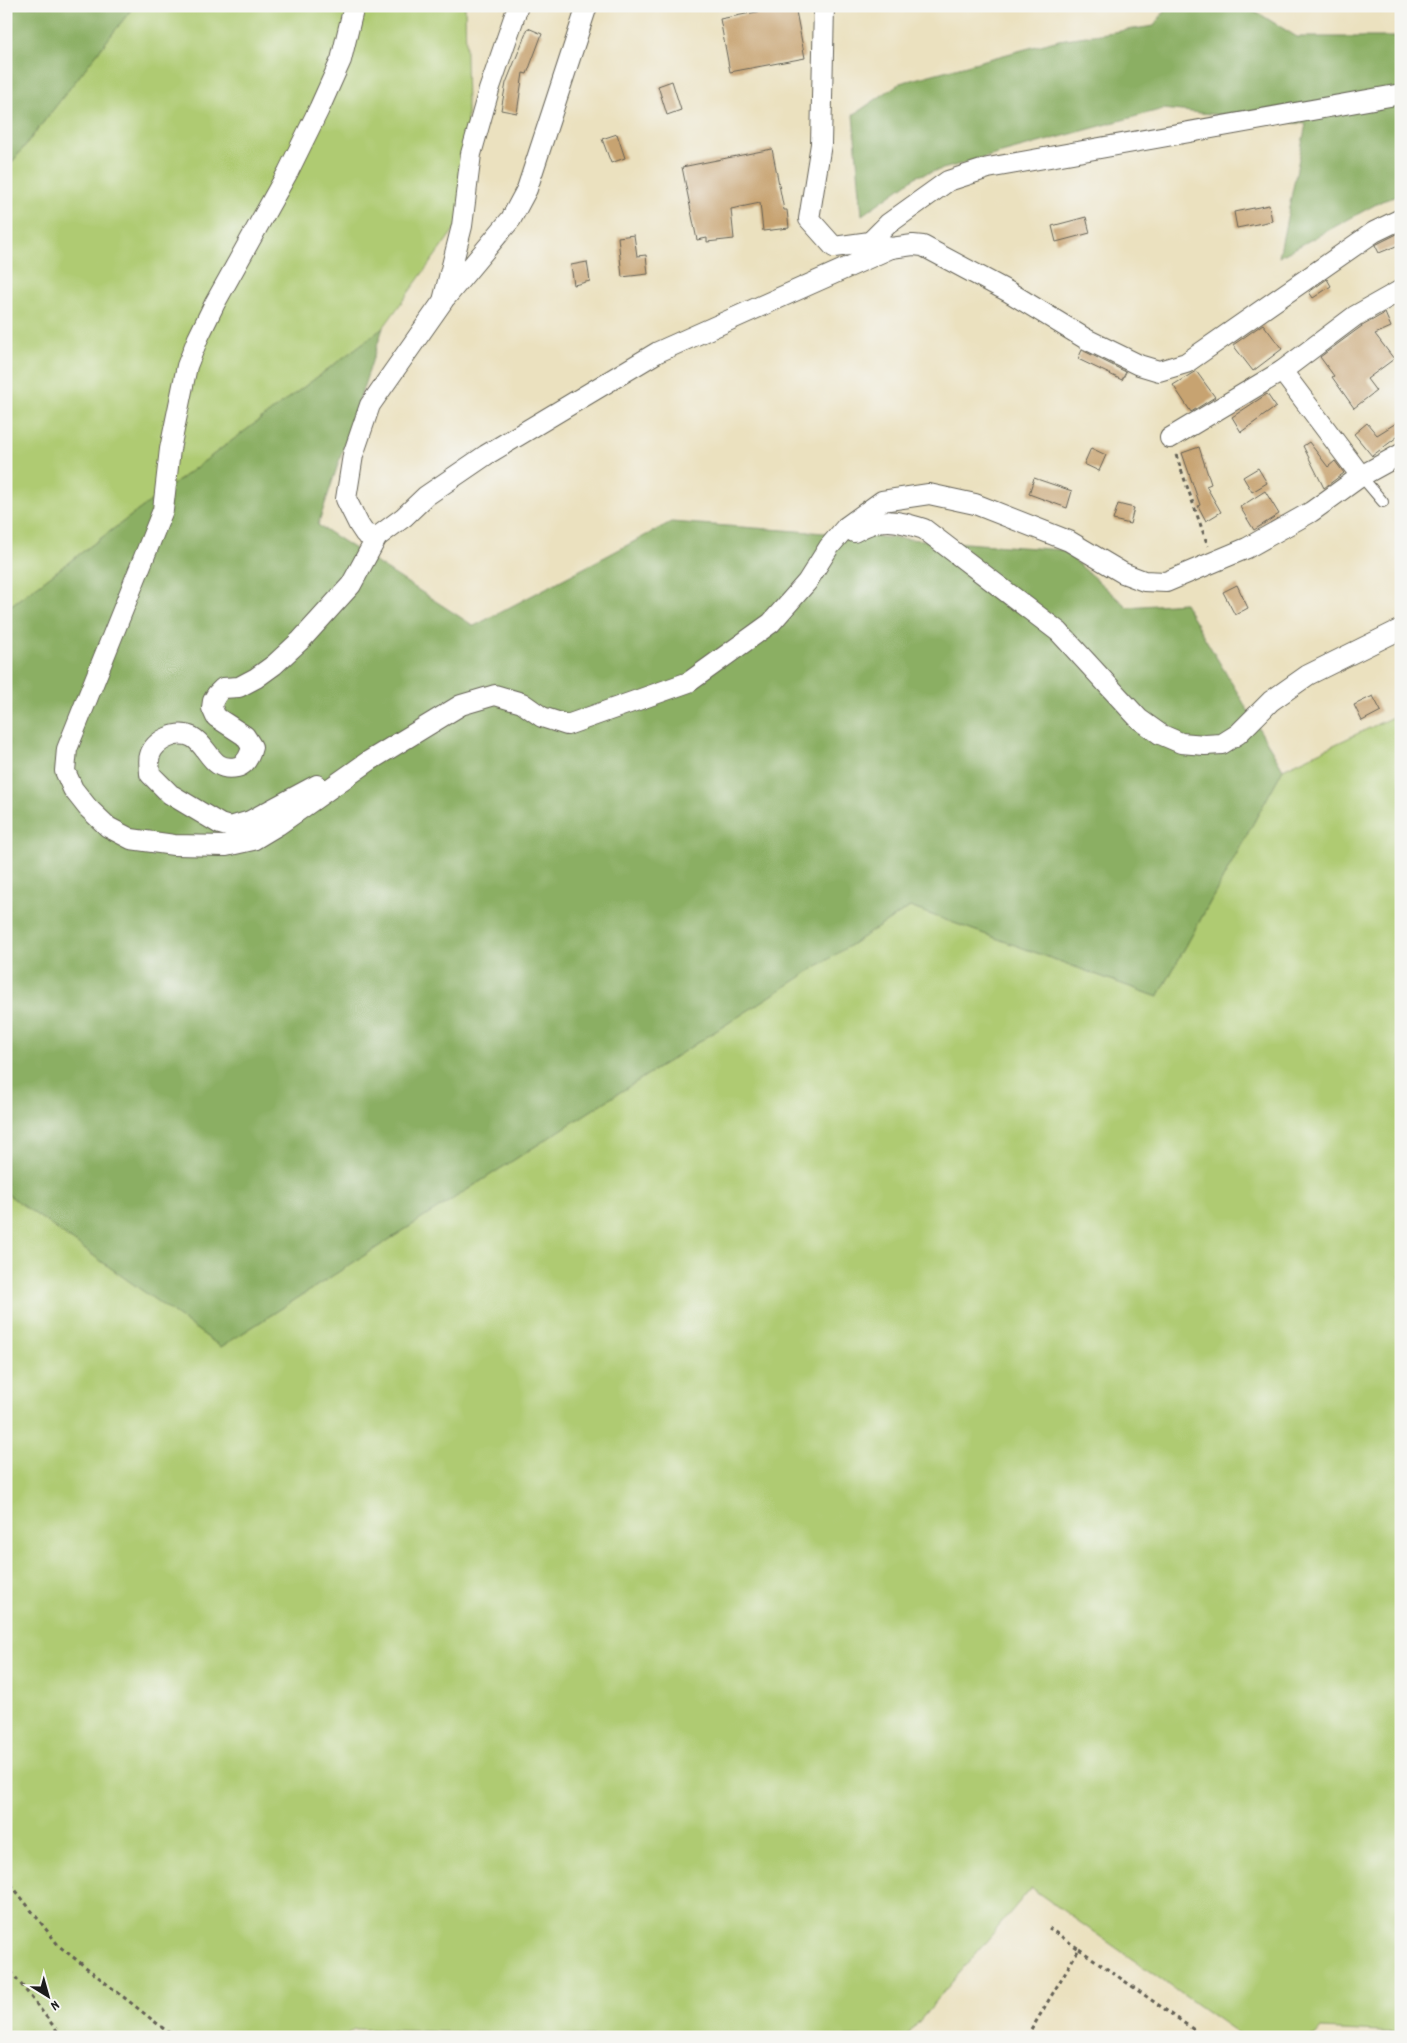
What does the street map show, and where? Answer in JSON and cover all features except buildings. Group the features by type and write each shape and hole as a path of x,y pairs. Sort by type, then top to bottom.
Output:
{"street":[{"path":"354,6 340,60 319,109 288,172 215,303 187,366 170,449 163,510 67,748 65,771 73,789 88,808 108,827 131,839 174,845 226,846 253,840 278,825 369,761 461,705 495,695 522,703 542,717 567,725 689,682 771,623 806,582 829,547 846,527 882,501 929,494 975,504 1069,540 1123,573 1144,581 1166,582 1208,566 1247,548 1311,512 1361,476 1401,454"},
{"path":"443,301 462,226 471,154 489,90 518,6"},
{"path":"377,537 365,534 346,499 353,455 370,405 443,301 511,219 527,189 587,6"},
{"path":"822,7 821,144 809,219 834,247 870,242 891,248"},
{"path":"870,242 888,224 948,181 988,168 1401,94"},
{"path":"369,761 292,797 250,821 230,827 220,824 170,794 150,774 149,755 159,741 177,735 192,737 213,762 230,769 242,766 250,755 252,746 246,736 216,716 212,708 213,701 223,688 239,687 256,678 274,665 301,640 351,585 377,537 404,517 426,496 486,455 658,352 891,248 913,245 923,246 1009,292 1086,339 1139,366 1159,371 1186,363 1374,232 1401,219"},
{"path":"1170,438 1282,371 1355,316 1401,290"},
{"path":"1282,371 1361,476"},
{"path":"829,547 869,523 883,520 898,521 924,529 1059,632 1139,719 1160,734 1181,743 1222,744 1238,734 1271,701 1308,675 1401,629"}],"lane":[{"path":"1361,476 1383,502"}],"path":[{"path":"1170,438 1210,553 1208,566"},
{"path":"6,1878 59,1946 169,2033 232,2037"},
{"path":"1049,1928 1204,2037"},
{"path":"1027,2037 1079,1949"},
{"path":"6,1965 62,2037"}],"green space":[{"path":"6,6 134,6 6,170"},
{"path":"134,6 465,6 469,209 383,328 6,609 6,170"},
{"path":"1168,6 1247,6 1297,37 1401,37 1401,195 1382,201 1279,257 1306,124 1163,109 917,176 862,215 853,115 900,83 1059,40 1154,26"},
{"path":"383,328 318,525 474,626 671,522 1063,550 1127,607 1184,603 1283,769 1158,997 910,907 221,1347 6,1193 6,609"},
{"path":"1401,713 1401,2033 1321,2029 1314,2037 1243,2037 1031,1888 906,2037 608,2037 354,2029 343,2037 6,2037 6,1193 221,1347 910,907 1158,997 1283,769"}]}
